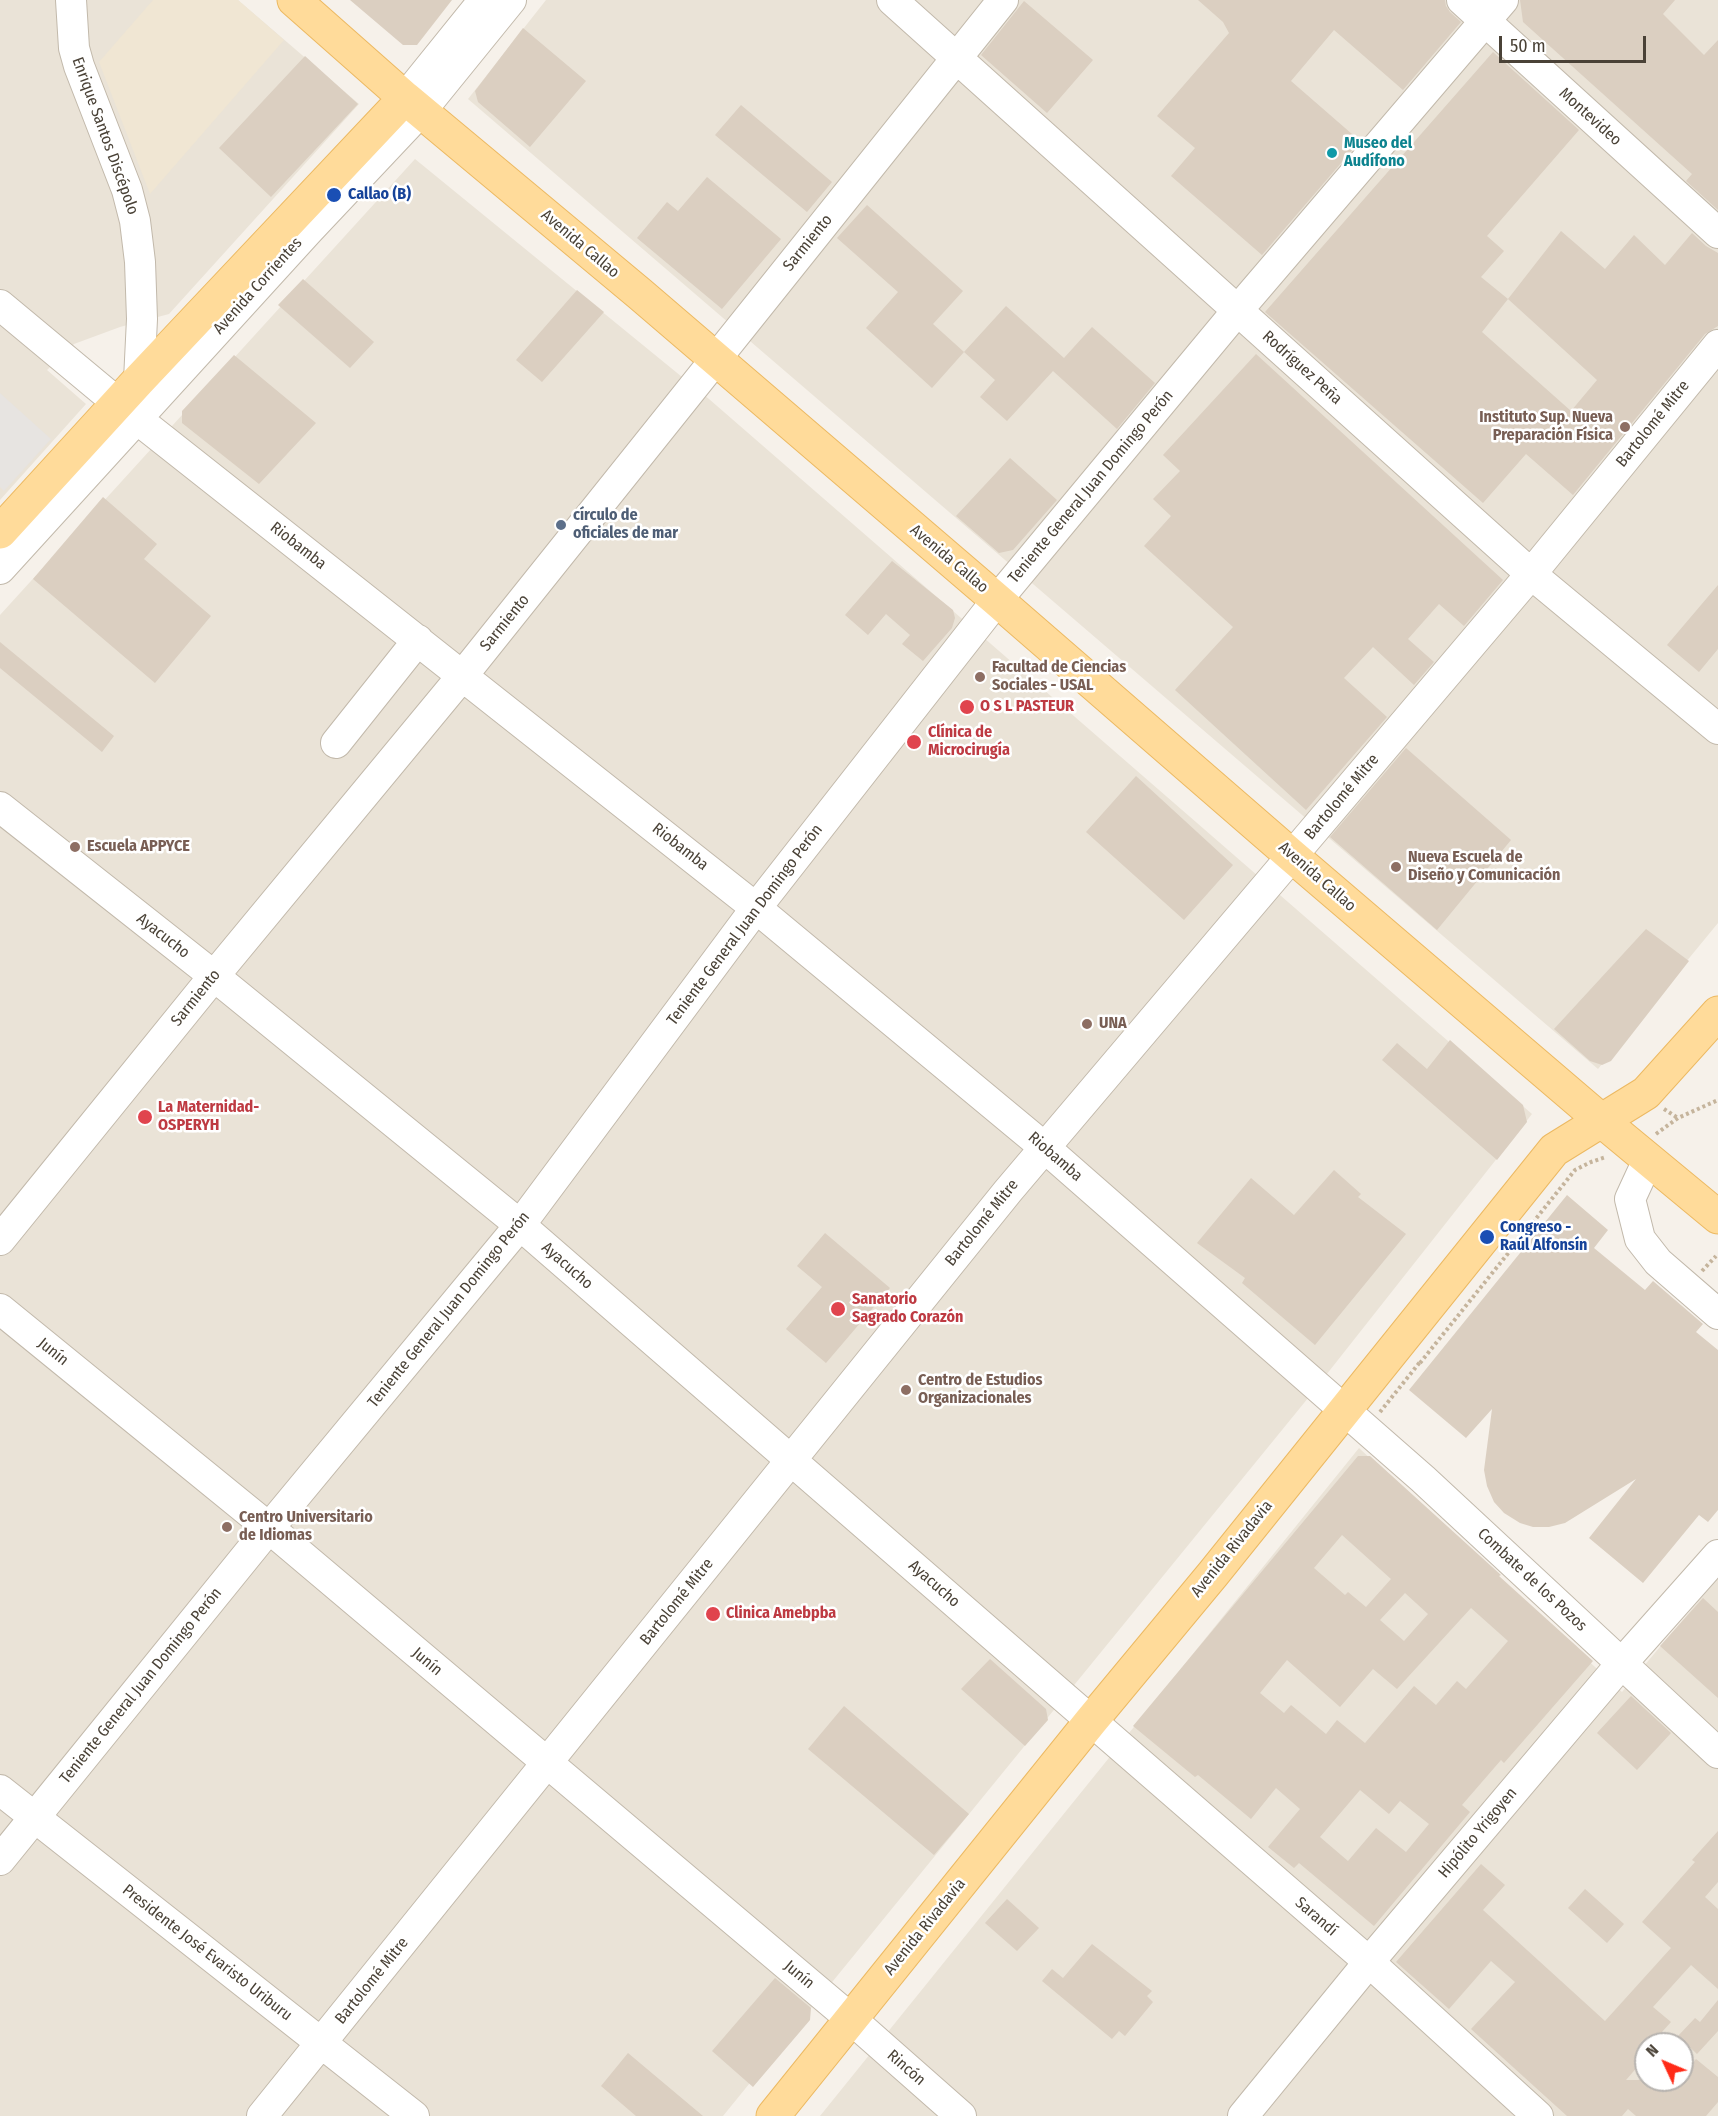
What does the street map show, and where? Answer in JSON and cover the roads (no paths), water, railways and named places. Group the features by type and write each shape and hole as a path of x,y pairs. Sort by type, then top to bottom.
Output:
{"main road":[{"name":"Avenida Callao","path":"294,0 413,105 998,600 1292,856 1642,1155 1718,1217"},
{"name":"Avenida Corrientes","path":"0,532 128,412 139,380 413,105"},
{"name":"Avenida Rivadavia","path":"772,2116 1090,1721 1213,1574 1355,1419 1554,1150 1646,1093 1718,1012"}],"street":[{"name":"Enrique Santos Discépolo","path":"71,0 76,57 127,190 135,221 140,262 142,319 139,380"},
{"name":"Avenida Corrientes","path":"413,105 484,0"},
{"name":"Avenida Corrientes","path":"0,569 128,412 308,231 413,105 511,0"},
{"name":"Rodríguez Peña","path":"892,0 1531,574 1718,729"},
{"name":"Sarmiento","path":"0,1240 214,976 463,675 1003,0"},
{"name":"Montevideo","path":"1462,0 1495,11 1718,233"},
{"name":"Teniente General Juan Domingo Perón","path":"0,1860 269,1528 520,1225 756,908 998,600 1237,311 1495,11"},
{"name":"Riobamba","path":"0,304 128,412 756,908 1044,1147 1355,1419"},
{"name":"Bartolomé Mitre","path":"262,2116 1044,1147 1531,574 1718,345"},
{"path":"336,743 418,640"},
{"name":"Ayacucho","path":"0,807 214,976 520,1225 1090,1721"},
{"path":"1642,1155 1630,1199 1640,1239 1658,1262 1718,1314"},
{"name":"Junín","path":"0,1309 269,1528 851,2019"},
{"name":"Combate de los Pozos","path":"1355,1419 1718,1753"},
{"name":"Hipólito Yrigoyen","path":"1243,2116 1369,1962 1622,1663 1718,1555"},
{"name":"Sarandí","path":"1090,1721 1369,1962 1538,2116"},
{"name":"Presidente José Evaristo Uriburu","path":"0,1790 414,2116"},
{"name":"Rincón","path":"851,2019 961,2116"}],"place":[{"name":"Museo del Audífono","path":"1332,153"},
{"name":"Callao (B)","path":"334,195"},
{"name":"Instituto Sup. Nueva Preparación Física","path":"1625,427"},
{"name":"círculo de oficiales de mar","path":"561,525"},
{"name":"Facultad de Ciencias Sociales - USAL","path":"980,677"},
{"name":"O S L PASTEUR","path":"967,707"},
{"name":"Clínica de Microcirugía","path":"914,742"},
{"name":"Escuela APPYCE","path":"75,847"},
{"name":"Nueva Escuela de Diseño y Comunicación","path":"1396,867"},
{"name":"UNA","path":"1087,1024"},
{"name":"La Maternidad- OSPERYH","path":"145,1117"},
{"name":"Congreso - Raúl Alfonsín","path":"1487,1237"},
{"name":"Sanatorio Sagrado Corazón","path":"838,1309"},
{"name":"Centro de Estudios Organizacionales","path":"906,1390"},
{"name":"Centro Universitario de Idiomas","path":"227,1527"},
{"name":"Clinica Amebpba","path":"713,1614"}]}
